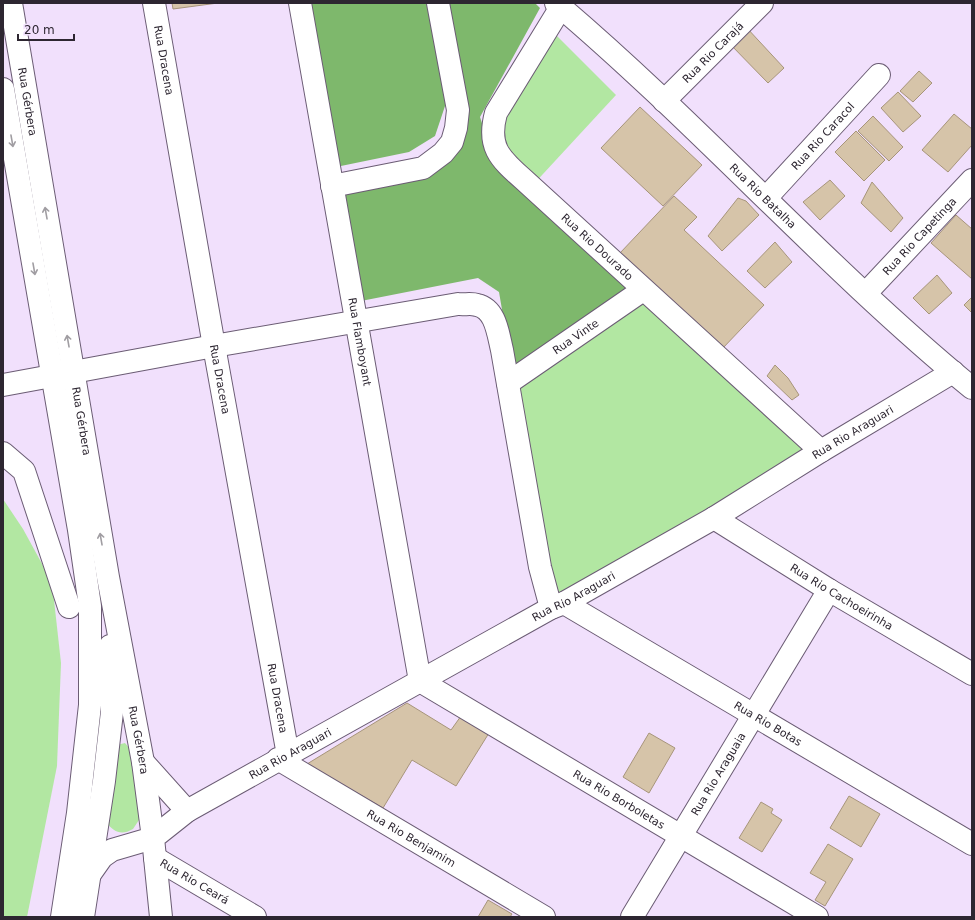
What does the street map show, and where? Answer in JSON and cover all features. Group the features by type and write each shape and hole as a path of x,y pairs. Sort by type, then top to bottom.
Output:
{"street":[{"name":"Rua Gérbera","path":"11,3 63,374"},
{"name":"Rua Dracena","path":"154,3 214,346 283,757"},
{"name":"Rua Flamboyant","path":"300,3 420,681"},
{"path":"332,186 423,168 443,153 452,142 456,128 458,110 438,3"},
{"name":"Rua Rio Carajá","path":"664,101 762,3"},
{"name":"Rua Rio Batalha","path":"558,5 664,101 866,293 972,388"},
{"name":"Rua Rio Dourado","path":"558,5 496,113 491,129 493,141 509,167 821,451"},
{"name":"Rua Rio Caracol","path":"766,198 879,74"},
{"name":"Rua Gérbera","path":"3,89 63,374 108,577 143,762 161,917"},
{"name":"Rua Rio Capetinga","path":"866,293 972,180"},
{"name":"Rua Vinte","path":"508,383 644,290"},
{"path":"3,385 214,346 458,304 477,305 488,310 494,318 502,350 538,560 557,605"},
{"name":"Rua Rio Araguari","path":"154,848 187,811 714,518 821,451 953,372"},
{"path":"62,917 78,813 90,705 90,606 79,530 63,374"},
{"path":"3,454 24,471 69,607"},
{"name":"Rua Rio Cachoeirinha","path":"714,518 829,590 972,674"},
{"path":"83,917 112,712 108,577"},
{"name":"Rua Rio Araguaia","path":"632,917 829,590"},
{"name":"Rua Rio Botas","path":"557,605 754,715 972,844"},
{"name":"Rua Rio Borboletas","path":"420,681 817,917"},
{"name":"Rua Rio Benjamim","path":"283,757 544,917"},
{"path":"143,762 187,811"},
{"path":"90,874 102,857 112,850 154,848"},
{"name":"Rua Rio Ceará","path":"154,848 255,917"}],"green space":[{"path":"311,3 427,3 446,103 435,136 409,152 336,167"},
{"path":"443,3 535,3 540,8 480,117 489,145 636,290 513,374 499,292 478,278 361,301 339,191 452,155"},
{"path":"548,27 616,95 531,187 509,167 496,113"},
{"path":"643,290 821,451 551,608 508,383"},
{"path":"3,499 23,529 52,582 61,663 57,766 27,917 3,917"},
{"path":"125,743 130,749 141,817 133,829 125,832 118,832 106,822 117,745"}],"building":[{"path":"172,3 218,3 173,9"},
{"path":"746,27 784,68 768,83 729,43"},
{"path":"919,71 932,83 913,102 900,91"},
{"path":"898,92 921,116 903,132 881,108"},
{"path":"640,107 702,165 663,206 601,148"},
{"path":"954,114 972,129 972,145 948,172 922,150"},
{"path":"873,116 903,147 889,161 858,131"},
{"path":"856,131 885,160 864,181 835,152"},
{"path":"830,180 845,196 820,220 803,202"},
{"path":"872,182 903,218 891,232 861,203"},
{"path":"674,196 697,217 684,230 764,305 722,349 620,253"},
{"path":"738,198 746,201 759,215 722,251 708,236"},
{"path":"956,215 972,229 972,279 931,243"},
{"path":"775,242 792,262 765,288 747,271"},
{"path":"937,275 952,293 929,314 913,298"},
{"path":"972,297 972,313 964,305"},
{"path":"775,365 788,378 799,395 792,400 767,376"},
{"path":"407,703 451,730 461,716 489,733 456,786 412,760 383,808 307,764"},
{"path":"649,733 675,748 649,793 623,777"},
{"path":"849,796 880,814 861,847 830,828"},
{"path":"761,802 773,809 771,813 782,820 762,852 739,838"},
{"path":"828,844 853,859 825,906 815,900 826,882 810,873"},
{"path":"488,900 512,914 510,917 478,917"}]}
